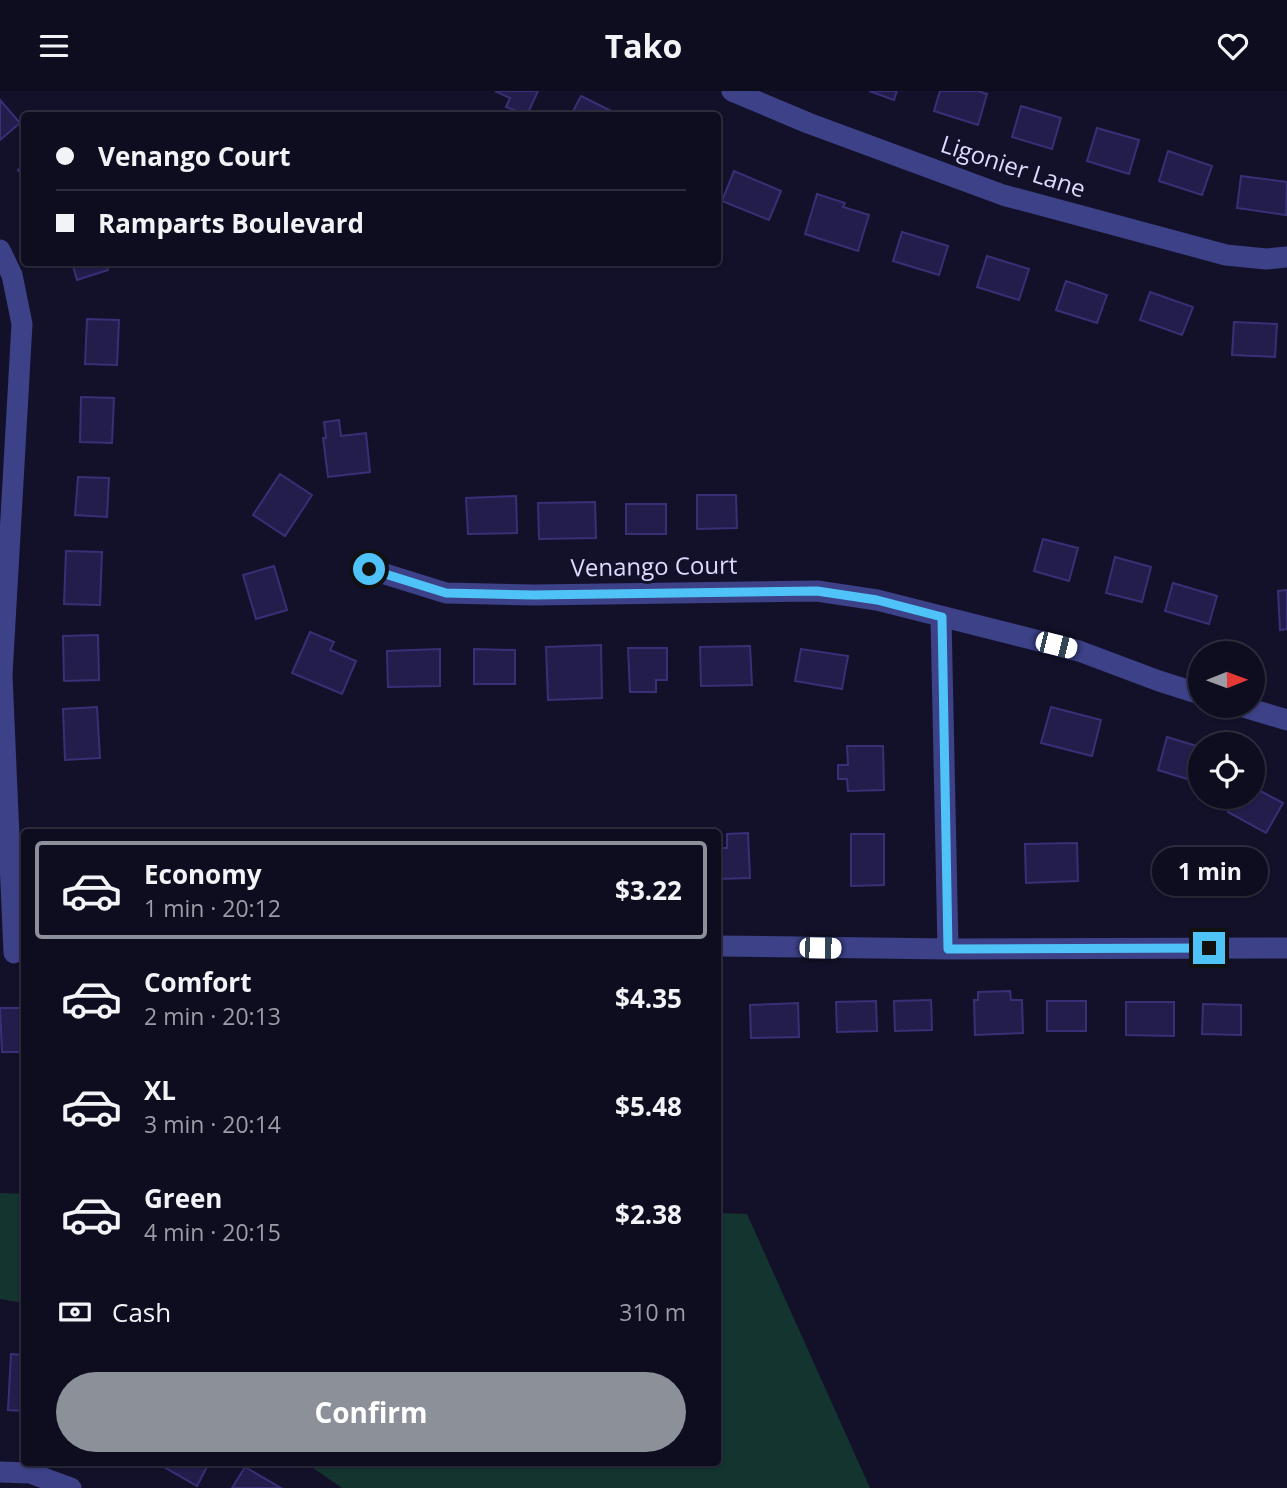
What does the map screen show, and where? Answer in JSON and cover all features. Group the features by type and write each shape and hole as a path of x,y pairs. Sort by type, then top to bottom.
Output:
{"street":[{"name":"Ligonier Lane","path":"732,91 808,123 1003,195 1226,255 1266,259 1287,257"},
{"path":"0,250 12,275 22,324 2,675 13,953"},
{"name":"Venango Court","path":"369,569 446,593 534,595 817,591 877,600 1079,651 1188,690"},
{"path":"942,617 948,949"},
{"path":"1265,713 1287,720"},
{"path":"721,947 1287,948"},
{"path":"0,1472 30,1473 71,1488"}],"green space":[{"path":"0,1193 21,1194 21,1302 0,1299"},
{"path":"721,1213 747,1214 870,1488 342,1488 310,1466 721,1466"}],"building":[{"path":"495,91 538,91 528,112 506,107 510,98"},
{"path":"869,91 897,91 894,100"},
{"path":"940,91 978,91 987,94 978,125 934,111"},
{"path":"581,96 613,112 573,112"},
{"path":"0,100 20,123 0,140"},
{"path":"1021,106 1061,118 1052,149 1012,137"},
{"path":"1097,128 1139,140 1129,174 1087,161"},
{"path":"1168,151 1212,166 1202,195 1159,181"},
{"path":"734,171 781,191 769,220 722,201"},
{"path":"1241,176 1287,182 1286,215 1237,208"},
{"path":"817,194 845,203 843,207 869,215 858,251 805,234"},
{"path":"902,232 948,246 939,275 893,261"},
{"path":"987,256 1029,269 1019,300 977,287"},
{"path":"73,266 107,266 108,270 77,280"},
{"path":"1066,281 1107,295 1097,323 1056,310"},
{"path":"1150,292 1193,307 1182,335 1140,320"},
{"path":"87,319 119,320 117,365 85,364"},
{"path":"1234,322 1277,324 1275,357 1232,355"},
{"path":"81,397 114,398 112,443 80,442"},
{"path":"339,420 341,436 366,433 370,472 328,477 323,438 326,438 324,422"},
{"path":"280,474 312,495 285,536 253,515"},
{"path":"78,477 109,478 107,517 75,515"},
{"path":"697,495 736,495 737,528 697,529"},
{"path":"516,496 517,533 468,534 466,498"},
{"path":"595,502 596,538 539,539 538,503"},
{"path":"626,504 666,504 666,534 626,534"},
{"path":"1043,539 1078,548 1069,581 1034,571"},
{"path":"66,551 102,552 100,605 64,604"},
{"path":"1115,557 1151,567 1142,602 1106,593"},
{"path":"274,566 287,610 256,619 243,575"},
{"path":"1173,583 1217,596 1209,624 1165,611"},
{"path":"1287,590 1287,629 1280,630 1278,591"},
{"path":"310,632 334,642 330,650 356,661 342,694 292,673"},
{"path":"98,635 99,680 64,681 63,636"},
{"path":"601,645 602,698 548,700 546,647"},
{"path":"750,646 752,685 701,686 700,647"},
{"path":"628,648 667,648 667,680 656,680 656,692 630,692"},
{"path":"440,649 440,686 388,687 387,651"},
{"path":"474,649 515,650 515,684 474,684"},
{"path":"801,649 848,656 842,689 795,681"},
{"path":"97,707 100,758 65,760 63,709"},
{"path":"1051,707 1101,720 1092,756 1041,743"},
{"path":"1167,737 1188,743 1188,779 1158,770"},
{"path":"847,746 883,746 884,790 848,791 847,779 838,779 838,765 848,765"},
{"path":"1265,793 1283,803 1266,833 1228,812 1230,809 1265,809"},
{"path":"748,833 750,878 721,879 721,848 727,848 727,834"},
{"path":"851,834 884,834 884,885 851,886"},
{"path":"1077,843 1078,881 1026,883 1025,844"},
{"path":"1010,991 1011,1000 1022,1000 1023,1033 975,1035 974,1000 978,1000 978,992"},
{"path":"931,1000 932,1030 895,1031 894,1001"},
{"path":"876,1001 877,1031 837,1032 836,1002"},
{"path":"1047,1001 1086,1001 1086,1031 1047,1031"},
{"path":"1126,1002 1174,1002 1174,1036 1126,1035"},
{"path":"798,1003 799,1037 751,1038 750,1005"},
{"path":"1203,1004 1241,1005 1241,1035 1202,1034"},
{"path":"0,1008 21,1008 21,1052 2,1052"},
{"path":"11,1354 21,1355 21,1411 8,1410"},
{"path":"162,1466 207,1466 197,1486"},
{"path":"245,1467 281,1488 232,1488"}],"route":[{"path":"369,569 446,593 534,595 817,591 877,600 942,617 948,949 1209,948"}]}
